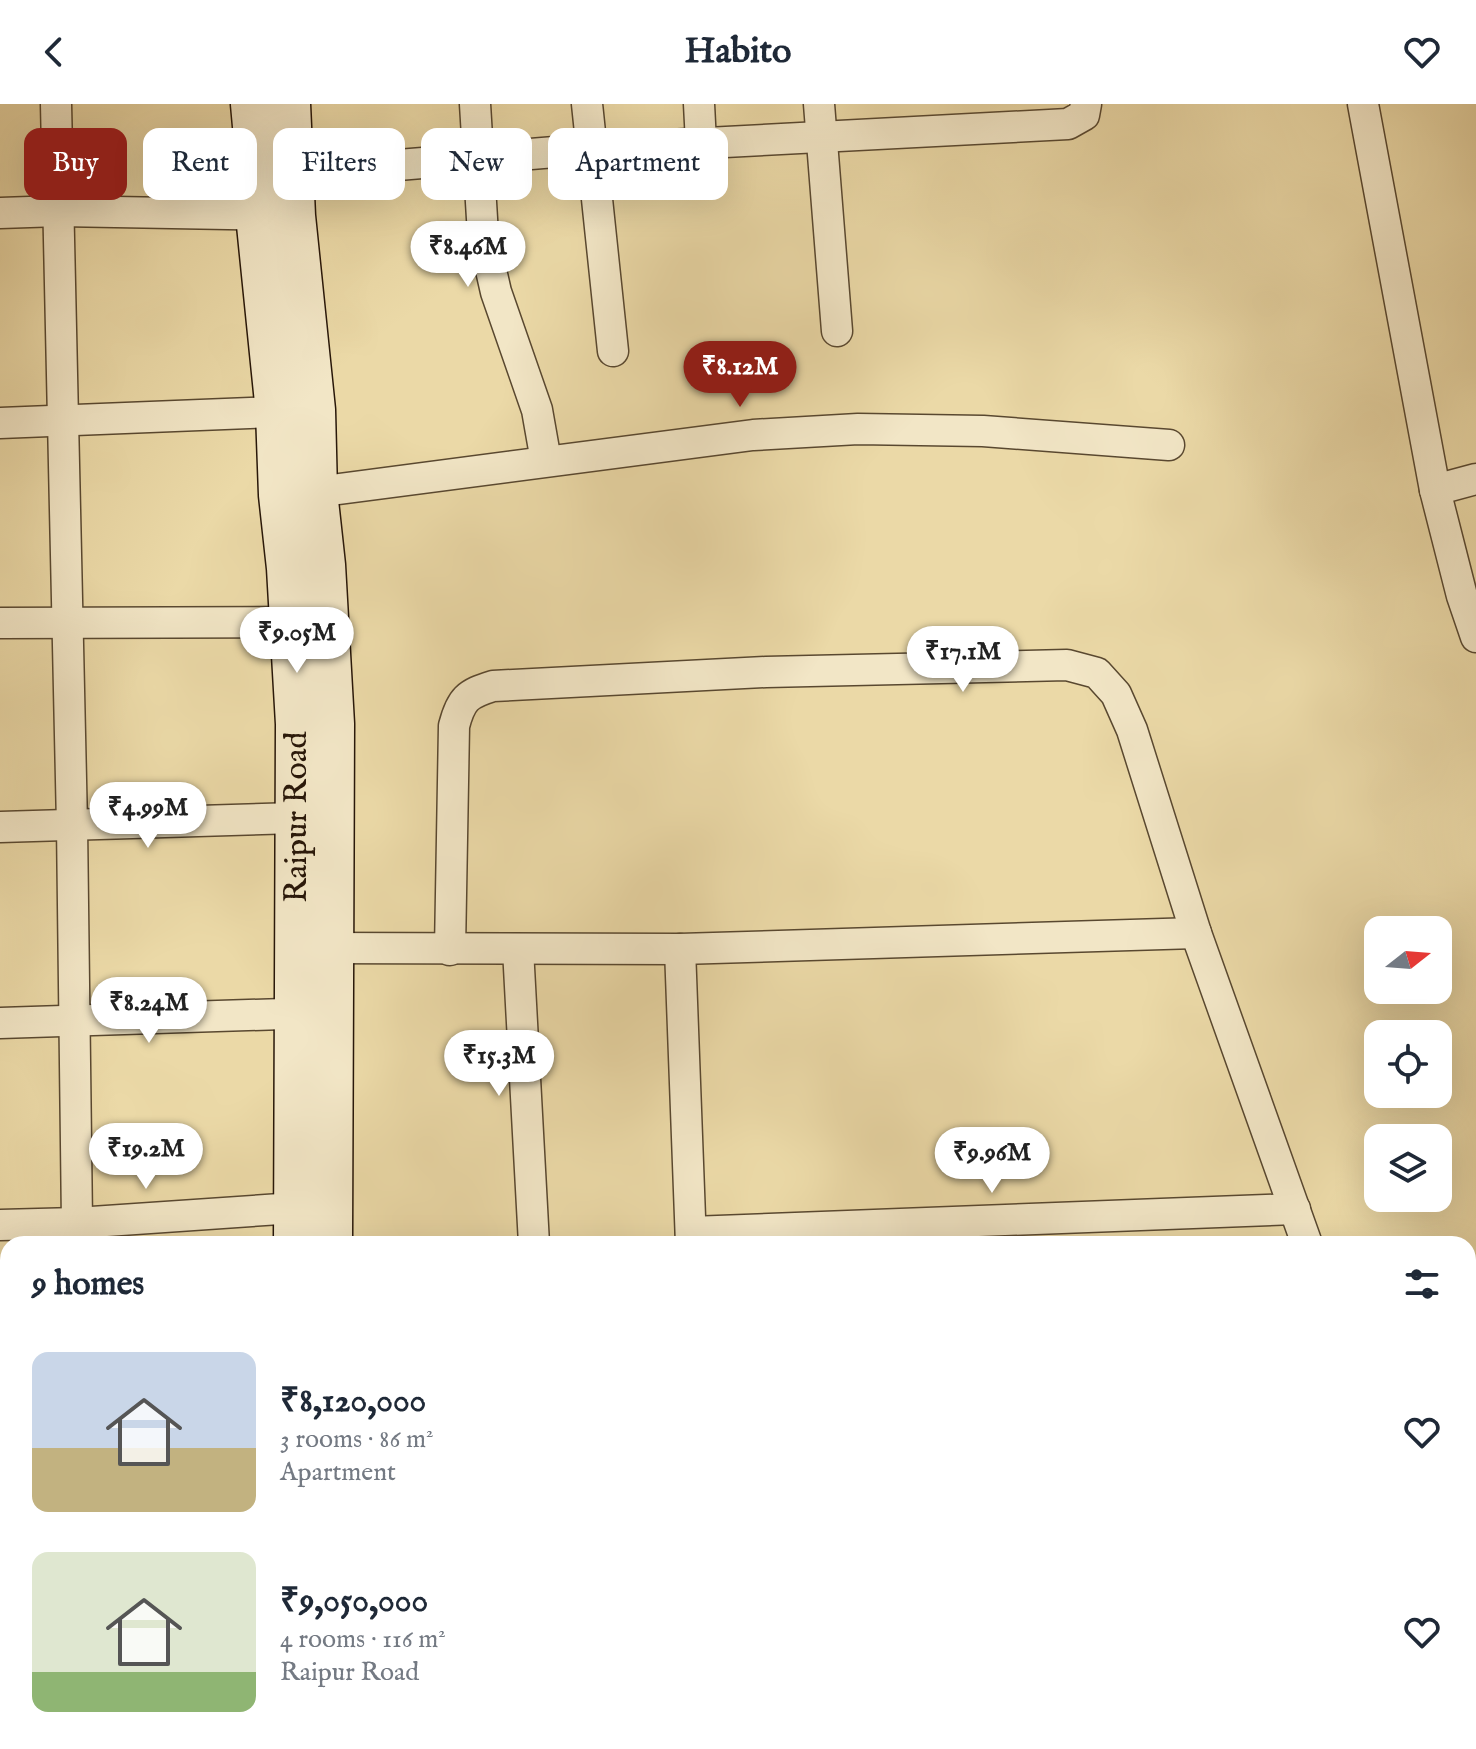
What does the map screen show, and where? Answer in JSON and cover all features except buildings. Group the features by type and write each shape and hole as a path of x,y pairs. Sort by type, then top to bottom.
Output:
{"main road":[{"name":"Raipur Road","path":"252,104 257,159 276,215 296,411 316,492 308,622 297,724 295,818 313,948"},
{"name":"Raipur Road","path":"289,104 291,128"},
{"name":"Raipur Road","path":"276,215 280,200"},
{"name":"Raipur Road","path":"296,411 280,495 333,724 313,948 314,1013 330,1236"},
{"name":"Raipur Road","path":"295,1226 314,1013"}],"street":[{"path":"56,104 72,825 77,1223"},
{"path":"475,104 477,128"},
{"path":"587,104 589,128"},
{"path":"699,104 700,128"},
{"path":"819,104 837,331"},
{"path":"728,142 1068,124 1084,115 1086,104"},
{"path":"1363,104 1435,490 1462,596 1476,637"},
{"path":"481,200 483,235 496,292 537,410 546,461"},
{"path":"597,200 613,351"},
{"path":"0,213 59,211 276,215"},
{"path":"0,423 296,411"},
{"path":"316,492 753,435 858,429 983,431 1169,445"},
{"path":"1435,490 1476,479"},
{"path":"0,623 308,622"},
{"path":"450,950 454,726 459,707 472,693 493,686 766,672 1067,665 1097,673 1116,694 1132,730 1196,933 1304,1236"},
{"path":"0,827 295,818"},
{"path":"313,948 680,949 1196,933"},
{"path":"518,949 534,1236"},
{"path":"680,949 691,1236"},
{"path":"0,1023 314,1013"},
{"path":"855,1236 1295,1209"},
{"path":"0,1225 295,1226"}]}
